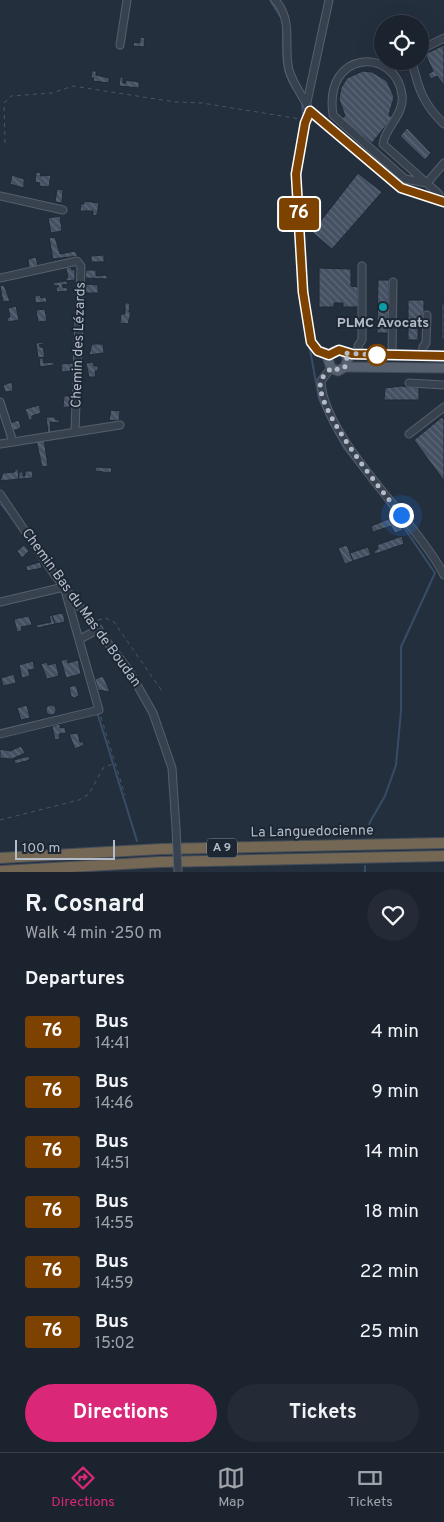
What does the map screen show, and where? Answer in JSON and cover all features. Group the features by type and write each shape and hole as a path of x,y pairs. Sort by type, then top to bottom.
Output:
{"highway":[{"name":"La Languedocienne","path":"0,858 161,849 444,843"},
{"name":"La Languedocienne","path":"0,870 159,862 444,856"}],"main road":[{"path":"444,356 358,355 335,351 329,355 328,362 331,368 338,371 345,367 444,368"},
{"path":"344,353 348,359 345,367"}],"street":[{"path":"120,45 127,0"},
{"path":"275,0 286,18 287,59 290,73 307,102 310,111 401,188 441,196"},
{"path":"307,102 329,0"},
{"path":"429,46 444,38"},
{"path":"427,183 405,179 334,116 332,104 334,86 342,71 354,64 366,62 380,64 394,74 403,97 399,113 384,136 383,144 427,183 441,196"},
{"path":"414,70 417,85 429,110 444,124"},
{"path":"310,111 306,120 296,174 303,292 311,342 318,351 329,355"},
{"path":"427,183 444,163"},
{"path":"0,196 63,210"},
{"name":"Chemin des Lézards","path":"0,278 77,261 81,266 75,431"},
{"path":"358,355 358,346 362,340 362,266"},
{"path":"392,355 393,282"},
{"path":"422,356 426,343 427,315"},
{"path":"331,368 321,381 321,395 336,426 364,467 422,540 444,575"},
{"path":"409,383 444,386"},
{"path":"0,402 13,442"},
{"path":"409,434 444,407"},
{"path":"0,444 120,425"},
{"name":"Chemin Bas du Mas de Boudan","path":"1,498 64,587 128,669 153,713 172,768 178,872"},
{"path":"0,602 64,587 99,710 0,734"},
{"path":"80,638 99,630"}],"path":[{"path":"4,143 4,103 11,96 52,93 73,86 175,102 211,104 306,120"},
{"path":"94,623 106,618 114,622 162,691"},
{"path":"99,710 125,795"},
{"path":"0,820 79,800 89,794 103,768 115,764"}],"building":[{"path":"140,37 145,38 144,47 133,46 134,42 140,43"},
{"path":"444,45 444,85 437,76 431,79 428,74 433,71 429,62 429,52"},
{"path":"92,71 96,71 96,75 109,78 109,83 93,81 94,78 91,78"},
{"path":"363,71 372,72 387,81 394,97 389,115 392,118 372,143 341,119 345,116 339,99 341,88 347,78"},
{"path":"120,77 123,77 123,83 126,83 126,80 139,82 139,88 119,86"},
{"path":"407,128 431,153 425,160 400,136"},
{"path":"36,172 41,173 40,176 51,175 49,187 39,186 40,183 35,182"},
{"path":"358,173 382,192 332,249 312,232"},
{"path":"12,175 24,179 24,188 10,184"},
{"path":"57,189 63,190 62,203 55,202"},
{"path":"84,201 99,203 97,215 93,216 93,211 80,211 81,204 84,204"},
{"path":"60,216 62,231 51,233 48,218"},
{"path":"55,237 60,254 75,251 78,256 53,259 49,238"},
{"path":"104,255 104,262 91,262 91,256"},
{"path":"36,257 38,266 29,268 28,259"},
{"path":"71,267 72,270 75,269 75,280 66,281 66,278 68,278 66,268"},
{"path":"319,268 351,269 351,286 358,287 358,307 343,307 343,303 334,303 334,307 319,307"},
{"path":"86,270 96,270 96,276 107,275 107,279 85,278"},
{"name":"PLMC Avocats","path":"378,280 389,280 388,333 377,333"},
{"path":"66,281 68,284 62,285 63,288 67,287 68,291 57,292 56,288 59,286 55,286 52,283"},
{"path":"85,284 98,285 98,293 85,293"},
{"path":"4,285 10,301 3,302 0,286"},
{"path":"40,295 41,298 46,297 47,302 35,303 35,296"},
{"path":"408,300 424,300 424,318 418,317 418,340 408,340"},
{"path":"125,303 130,303 129,312 131,312 128,324 120,323 121,314 125,314"},
{"path":"442,303 444,303 444,339 442,339"},
{"path":"16,306 19,320 8,322 7,318 10,317 8,308"},
{"path":"45,309 47,321 38,322 36,310"},
{"path":"43,342 43,344 39,345 43,347 45,357 38,358 36,343"},
{"path":"92,344 103,344 104,353 89,355"},
{"path":"39,358 43,358 44,363 54,362 54,365 40,367"},
{"path":"93,362 94,366 98,366 98,371 95,371 96,377 89,377 86,363"},
{"path":"74,363 74,371 62,372 61,364"},
{"path":"12,382 13,391 5,392 3,385"},
{"path":"401,386 419,388 419,400 384,400 385,388"},
{"path":"64,396 72,396 73,406 63,408"},
{"path":"39,405 41,413 32,416 32,420 29,420 25,409"},
{"path":"111,410 120,411 119,421 109,420"},
{"path":"46,417 59,419 59,423 50,422 51,433 48,433"},
{"path":"442,417 444,420 444,481 414,440"},
{"path":"19,420 21,428 13,431 10,423"},
{"path":"44,439 48,466 42,467 36,440"},
{"path":"96,467 112,468 111,473 95,471"},
{"path":"15,469 18,469 19,479 0,481 3,473 15,472"},
{"path":"25,471 32,471 33,478 19,479 19,472 23,472 23,476 25,476"},
{"path":"391,518 398,528 401,527 403,530 395,533 391,526 373,532 371,526"},
{"path":"402,536 404,544 375,554 374,551 378,549 377,545"},
{"path":"24,545 29,551 22,558 17,551"},
{"path":"347,545 353,561 345,564 338,548"},
{"path":"368,547 371,555 353,561 350,553"},
{"path":"40,562 42,568 27,571 26,566"},
{"path":"63,613 65,622 55,624 52,615"},
{"path":"52,615 55,624 37,628 36,625 51,622 49,616"},
{"path":"29,616 32,625 21,627 22,631 17,632 14,619"},
{"path":"67,659 68,663 78,660 81,674 66,678 61,660"},
{"path":"33,661 35,669 28,670 30,676 22,678 19,665"},
{"path":"47,662 48,665 56,663 59,676 47,679 41,664"},
{"path":"14,674 16,683 3,686 1,678"},
{"path":"103,676 110,692 98,690 95,679"},
{"path":"76,685 79,696 74,698 71,696 69,687"},
{"path":"27,705 30,718 21,720 17,708"},
{"path":"49,705 53,705 56,710 55,714 49,715 46,712 46,708"},
{"path":"60,724 60,728 65,727 66,733 59,734 60,739 55,740 52,726"},
{"path":"78,733 80,742 83,742 84,745 75,749 69,734"},
{"path":"21,746 25,753 12,759 0,758 0,749 10,751"},
{"path":"29,756 30,760 15,764 14,760"}],"waterway":[{"path":"270,0 280,16"},
{"path":"283,30 283,53 286,74 293,88"},
{"path":"302,102 303,115"},
{"path":"295,160 301,123"},
{"path":"309,344 319,399 344,448 358,465"},
{"path":"1,504 13,519"},
{"path":"366,835 370,822 385,796 396,765 401,711 401,647 435,573 388,504"},
{"path":"97,712 137,841"},
{"path":"365,866 365,872"}],"bus line":[{"name":"76","path":"444,202 401,188 310,111 305,123 296,174 303,292 311,342 318,351 329,355 333,351 339,350 352,354 444,356"}],"place":[{"name":"PLMC Avocats","path":"383,307"}],"route":[{"path":"377,355 380,355 344,353 348,359 347,365 338,371 331,368 325,374 321,381 321,395 336,426 364,467 401,515"}]}
